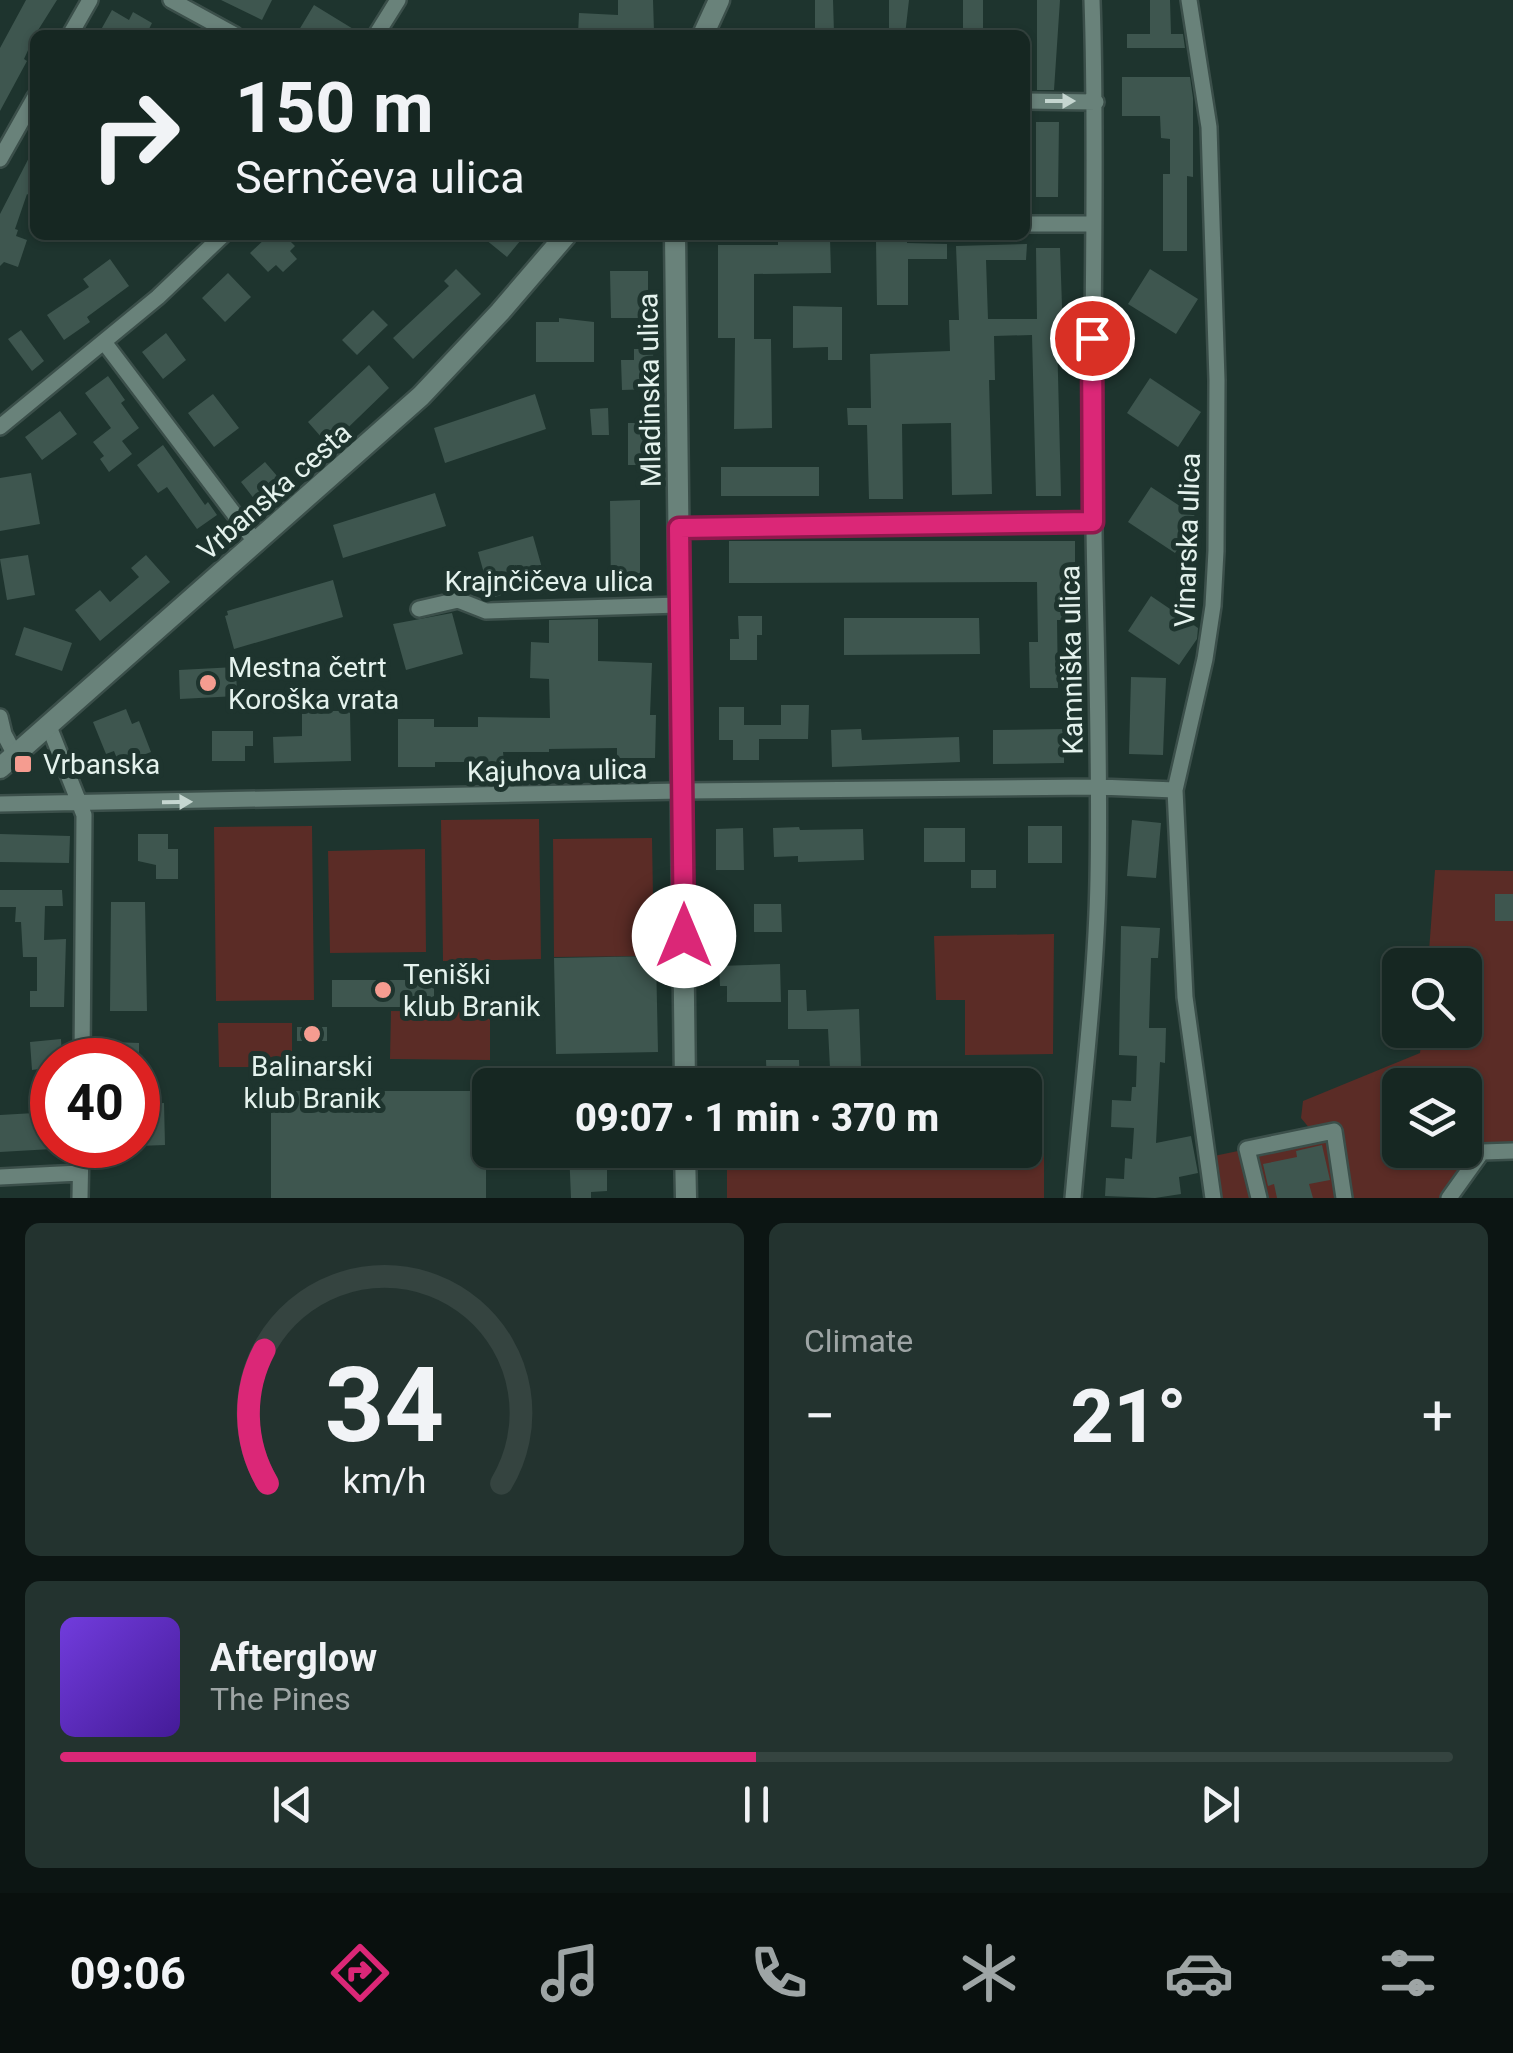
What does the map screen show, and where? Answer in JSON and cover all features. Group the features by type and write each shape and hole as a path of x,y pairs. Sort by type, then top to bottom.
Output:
{"street":[{"path":"73,30 90,0"},
{"path":"172,0 226,30"},
{"path":"379,30 398,0"},
{"path":"705,30 719,0"},
{"name":"Kamniška ulica","path":"1073,1198 1098,886 1092,224 1096,102 1092,0"},
{"name":"Vinarska ulica","path":"1190,0 1208,126 1217,380 1216,550 1214,606 1176,790 1185,996 1214,1198"},
{"path":"1030,102 1096,102"},
{"path":"0,158 30,105"},
{"path":"1030,224 1092,224"},
{"path":"0,427 104,342 217,240"},
{"name":"Vrbanska cesta","path":"7,761 421,396 562,240"},
{"name":"Mladinska ulica","path":"675,240 685,1068"},
{"path":"104,342 257,544"},
{"path":"679,528 1093,522"},
{"name":"Krajnčičeva ulica","path":"419,609 458,600 486,611 679,605"},
{"path":"0,717 7,761"},
{"path":"48,724 80,802 84,831 82,1038"},
{"name":"Kajuhova ulica","path":"0,804 682,791 1099,787 1176,790"},
{"path":"1259,1198 1248,1148 1334,1131 1344,1198"},
{"path":"1449,1198 1482,1152 1513,1151"},
{"path":"80,1168 80,1198"},
{"path":"685,1168 686,1198"},
{"path":"0,1178 80,1173"}],"shaded area":[{"path":"539,819 541,959 443,961 441,820"},
{"path":"312,826 314,1000 216,1001 214,827"},
{"path":"652,838 654,956 554,957 553,839"},
{"path":"425,849 426,952 330,953 328,851"},
{"path":"1435,870 1513,871 1513,1146 1482,1149 1482,1068 1383,1068 1420,1053 1421,1048 1482,1048 1482,948 1429,948"},
{"path":"1054,934 1053,1054 965,1055 965,1000 936,1000 934,936"},
{"path":"391,1011 490,1012 490,1060 390,1059"},
{"path":"218,1023 292,1023 292,1067 219,1067"},
{"path":"1382,1069 1382,1168 1462,1168 1441,1198 1217,1198 1209,1157 1315,1135 1301,1118 1303,1101"},
{"path":"1044,1126 1044,1198 727,1198 727,1168 1042,1168"}],"building":[{"path":"26,0 57,0 38,30 30,30 30,46 24,59 27,61 0,111 0,48"},
{"path":"221,0 272,0 262,20"},
{"path":"618,0 653,0 654,30 578,30 579,13 618,15"},
{"path":"815,0 833,0 834,30 815,30"},
{"path":"889,0 909,0 906,30 889,30"},
{"path":"963,0 983,0 983,30 963,30"},
{"path":"1037,0 1060,0 1054,90 1037,90"},
{"path":"1150,0 1170,0 1171,34 1183,34 1185,48 1127,48 1127,34 1150,34"},
{"path":"314,5 355,30 299,30"},
{"path":"112,10 129,20 133,12 152,23 148,30 101,30"},
{"path":"1122,77 1190,77 1193,177 1187,176 1187,251 1163,251 1163,174 1170,174 1170,139 1161,138 1160,116 1122,116"},
{"path":"1036,122 1059,122 1058,197 1036,197"},
{"path":"30,156 30,196 27,194 15,229 16,236 27,240 18,267 4,262 0,266 0,214"},
{"path":"264,240 289,240 295,246 290,251 297,259 283,272 276,265 268,272 250,253"},
{"path":"486,240 521,240 507,257"},
{"path":"778,240 830,240 831,273 754,274 754,339 771,339 772,428 734,429 735,338 718,338 718,245 778,245"},
{"path":"876,241 947,244 947,259 908,259 908,305 877,305"},
{"path":"1027,244 1026,260 986,260 988,319 1037,319 1036,248 1060,248 1063,335 1057,335 1061,496 1036,496 1032,335 994,336 995,380 989,380 992,494 952,495 951,423 902,424 903,499 869,499 867,425 848,425 847,408 871,408 870,354 950,351 949,320 959,320 956,246"},
{"path":"110,259 129,286 64,340 47,315 89,287 83,279"},
{"path":"456,269 481,294 413,359 393,338 449,286 444,281"},
{"path":"1150,269 1198,299 1176,334 1128,304"},
{"path":"610,271 648,271 648,318 611,318"},
{"path":"228,273 251,297 225,322 202,298"},
{"path":"793,306 842,307 842,360 828,360 828,347 793,348"},
{"path":"373,310 388,325 357,355 342,340"},
{"path":"559,318 594,322 594,362 536,362 536,322 559,322"},
{"path":"21,330 44,361 32,371 8,339"},
{"path":"166,333 186,360 163,379 142,352"},
{"path":"634,349 653,349 654,389 622,390 621,360 634,360"},
{"path":"369,365 389,388 329,446 308,422"},
{"path":"108,376 139,428 122,441 132,454 109,472 100,459 104,456 93,442 111,428 85,393"},
{"path":"1150,378 1201,412 1178,447 1127,413"},
{"path":"213,394 239,428 214,447 188,413"},
{"path":"535,394 546,429 445,463 434,428"},
{"path":"608,408 609,435 592,435 590,409"},
{"path":"60,411 77,434 42,460 25,437"},
{"path":"628,423 653,423 653,465 628,465"},
{"path":"163,445 205,505 208,502 217,515 197,529 167,487 158,493 137,465"},
{"path":"265,462 284,484 259,505 241,482"},
{"path":"721,467 819,467 819,496 721,496"},
{"path":"31,473 40,524 0,531 0,478"},
{"path":"1151,487 1198,518 1175,553 1128,522"},
{"path":"435,493 446,526 343,558 333,525"},
{"path":"640,500 640,593 611,594 610,501"},
{"path":"533,536 546,582 491,598 478,552"},
{"path":"729,541 1075,541 1075,580 1068,581 1068,620 1057,620 1058,688 1030,688 1029,642 1038,642 1037,582 729,583"},
{"path":"28,555 35,595 7,600 0,559"},
{"path":"146,555 170,582 100,641 75,610 100,590 110,602 139,577 131,568"},
{"path":"333,580 343,617 234,649 227,611"},
{"path":"1151,596 1198,628 1197,639 1179,665 1128,631"},
{"path":"452,613 463,654 406,670 393,624"},
{"path":"738,616 762,616 757,660 730,660 730,639 739,639"},
{"path":"844,618 979,618 980,654 844,655"},
{"path":"598,619 598,661 652,663 650,715 656,715 655,758 617,758 617,748 549,749 503,752 504,762 486,762 486,767 469,767 469,762 435,762 435,767 398,767 398,719 434,719 434,727 478,727 478,717 550,718 549,679 530,678 531,642 549,643 549,620"},
{"path":"24,627 72,643 62,671 15,655"},
{"name":"Mestna četrt Koroška vrata","path":"236,667 237,696 180,699 179,670"},
{"path":"1131,677 1166,678 1163,755 1129,754"},
{"path":"781,705 809,705 808,739 759,739 759,760 733,760 733,740 719,740 719,707 744,707 744,725 781,725"},
{"path":"126,709 132,724 139,721 151,752 119,764 114,751 106,754 93,722"},
{"path":"302,711 350,711 351,761 274,763 273,737 302,736"},
{"path":"861,729 862,740 959,737 960,762 832,767 831,730"},
{"path":"1064,729 1064,763 993,764 993,730"},
{"path":"212,731 253,731 253,746 245,746 245,761 212,761"},
{"path":"1132,820 1161,823 1156,878 1127,876"},
{"path":"1028,826 1062,826 1062,863 1028,863"},
{"path":"743,828 744,870 716,870 716,829"},
{"path":"773,828 863,829 864,860 798,862 798,856 774,857"},
{"path":"924,828 965,828 965,862 924,862"},
{"path":"0,834 70,836 69,863 0,862"},
{"path":"138,834 168,834 168,849 178,849 178,879 156,879 156,865 138,861"},
{"path":"971,870 996,870 996,888 971,888"},
{"path":"0,890 62,890 63,906 45,906 44,940 66,939 64,1007 30,1007 30,991 37,991 37,957 23,957 21,922 15,922 16,907 0,907"},
{"path":"1495,894 1513,894 1513,921 1495,921"},
{"path":"111,902 145,902 147,1011 110,1011"},
{"path":"754,904 781,904 782,932 754,932"},
{"path":"1121,926 1160,928 1158,958 1151,958 1149,1028 1166,1028 1165,1063 1160,1062 1156,1143 1191,1136 1198,1173 1179,1177 1181,1194 1155,1198 1105,1196 1106,1178 1124,1179 1125,1158 1132,1159 1134,1128 1111,1127 1112,1100 1131,1101 1132,1087 1136,1087 1137,1056 1119,1055"},
{"path":"656,956 658,1052 556,1054 554,958"},
{"path":"780,964 781,1002 727,1002 727,986 720,986 719,966"},
{"name":"Teniški klub Branik","path":"332,980 434,980 434,999 407,999 407,1007 332,1007"},
{"path":"788,990 806,990 807,1011 859,1009 861,1067 830,1068 828,1029 788,1029"},
{"name":"Balinarski klub Branik","path":"297,1027 327,1027 327,1041 297,1041"},
{"path":"766,1060 799,1060 799,1068 766,1068"},
{"path":"271,1091 472,1091 472,1168 486,1168 486,1198 271,1198"},
{"path":"160,1103 164,1103 165,1145 160,1145"},
{"path":"30,1113 30,1150 0,1152 0,1115"},
{"path":"1322,1145 1330,1180 1309,1184 1313,1198 1277,1198 1274,1184 1268,1186 1263,1164 1297,1157 1296,1151"},
{"path":"570,1168 607,1168 607,1191 591,1192 591,1198 571,1198"}],"place":[{"name":"Mestna četrt Koroška vrata","path":"208,683"},
{"name":"Vrbanska","path":"23,764"},
{"name":"Teniški klub Branik","path":"383,990"},
{"name":"Balinarski klub Branik","path":"312,1034"}],"route":[{"path":"684,936 679,528 1093,522 1092,338"}]}
